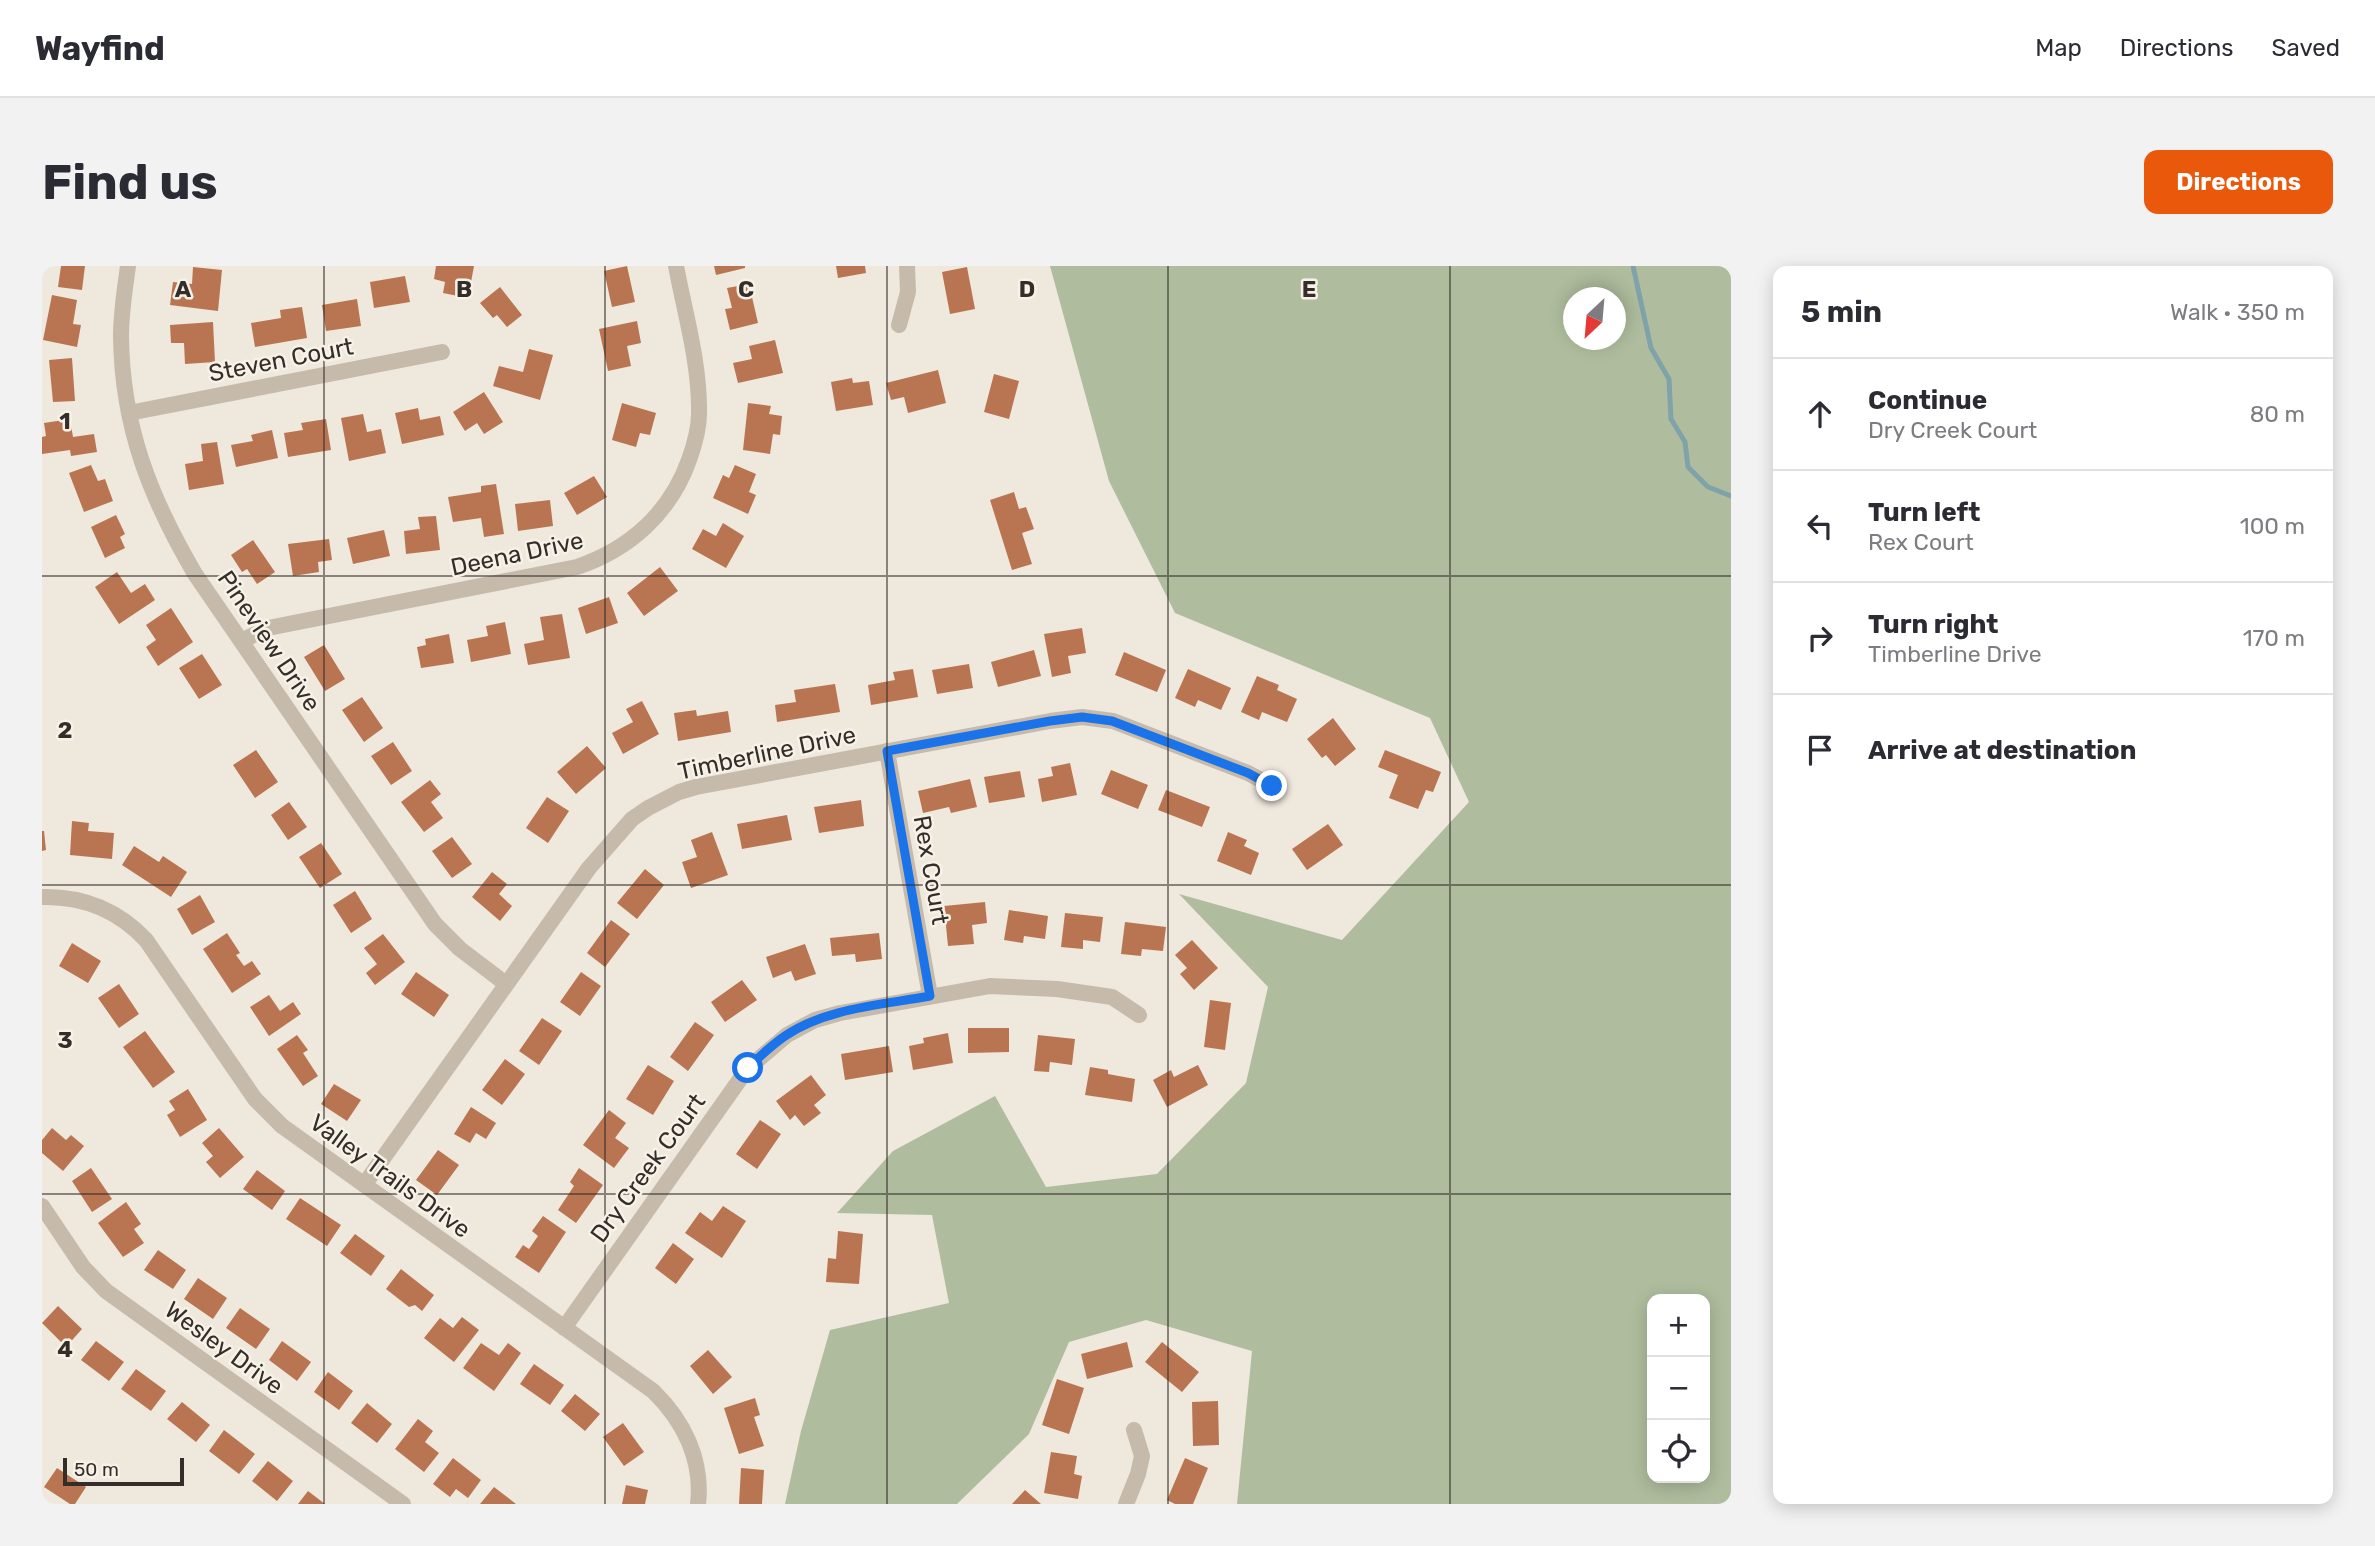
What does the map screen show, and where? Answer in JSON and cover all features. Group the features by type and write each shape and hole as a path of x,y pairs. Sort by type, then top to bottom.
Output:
{"street":[{"name":"Pineview Drive","path":"128,266 121,333 124,384 129,413 148,481 170,531 195,574 435,924 460,949 506,984"},
{"name":"Deena Drive","path":"241,641 268,628 577,567 616,551 642,532 664,509 682,479 694,445 699,415 697,373 676,266"},
{"path":"899,325 908,292 907,266"},
{"name":"Steven Court","path":"129,413 442,352"},
{"name":"Timberline Drive","path":"364,1185 589,868 619,832 648,808 679,792 887,751 1082,717 1112,721 1248,773 1272,786"},
{"name":"Rex Court","path":"887,751 930,996"},
{"name":"Valley Trails Drive","path":"42,897 68,897 92,903 112,912 136,930 146,940 267,1112 293,1134 653,1391 685,1430 696,1461 698,1504"},
{"name":"Dry Creek Court","path":"564,1328 740,1078 763,1053 787,1035 815,1020 840,1013 990,986 1057,989 1112,997 1139,1015"},
{"name":"Wesley Drive","path":"42,1206 83,1267 106,1291 403,1504"},
{"path":"1126,1504 1142,1456 1134,1430"}],"green space":[{"path":"1050,266 1731,266 1731,1504 1237,1504 1252,1351 1146,1320 1069,1342 1029,1434 957,1504 785,1504 801,1431 830,1330 949,1303 932,1215 837,1213 893,1151 995,1096 1046,1187 1157,1174 1246,1083 1268,987 1179,894 1342,940 1469,802 1430,718 1175,613 1109,481"}],"building":[{"path":"61,266 85,266 82,290 58,287"},
{"path":"436,266 474,266 468,298 443,293 445,282 434,279"},
{"path":"627,266 635,302 612,307 604,271"},
{"path":"714,266 745,266 745,268 716,275"},
{"path":"836,266 865,266 866,273 838,278"},
{"path":"193,267 222,270 218,311 170,305 173,282 192,284"},
{"path":"967,267 975,309 950,314 942,272"},
{"path":"405,276 410,302 374,308 370,282"},
{"path":"749,284 758,323 730,330 725,309 732,308 727,288"},
{"path":"500,287 522,315 507,327 497,315 493,318 480,303"},
{"path":"52,295 77,300 73,324 81,325 77,347 43,340"},
{"path":"357,299 361,326 326,331 322,305"},
{"path":"302,307 307,338 255,347 251,323 281,318 280,310"},
{"path":"637,321 641,343 627,346 631,366 608,371 599,329"},
{"path":"213,322 215,362 185,364 184,343 171,343 170,325"},
{"path":"775,340 783,373 738,383 733,363 752,359 749,346"},
{"path":"529,349 553,355 540,400 493,386 499,366 523,372"},
{"path":"72,358 75,401 53,402 49,360"},
{"path":"938,370 946,403 908,413 904,397 891,400 886,383"},
{"path":"994,374 1019,381 1009,419 984,412"},
{"path":"852,378 853,383 869,381 873,405 836,411 831,382"},
{"path":"484,392 503,422 484,434 477,423 465,431 453,412"},
{"path":"622,403 656,413 650,435 640,433 636,447 612,440"},
{"path":"748,403 771,406 769,414 782,416 780,435 773,434 770,454 743,450"},
{"path":"418,408 420,420 440,416 444,435 402,444 395,413"},
{"path":"363,414 367,432 381,429 386,453 349,461 341,418"},
{"path":"70,419 73,437 94,434 97,452 71,456 70,450 42,454 42,437 46,436 44,423"},
{"path":"326,419 331,450 288,457 284,433 303,430 301,423"},
{"path":"272,430 278,458 236,467 231,445 253,441 251,435"},
{"path":"217,442 224,484 189,490 185,464 203,461 201,444"},
{"path":"91,465 98,481 105,479 113,501 84,512 69,473"},
{"path":"735,465 756,474 749,492 756,495 748,514 713,498 723,475 729,478"},
{"path":"594,476 607,497 577,515 564,493"},
{"path":"496,484 504,534 484,537 481,518 453,522 448,497 481,492 481,486"},
{"path":"1014,492 1019,509 1026,507 1034,529 1022,533 1032,564 1012,570 990,500"},
{"path":"550,500 553,526 518,531 515,504"},
{"path":"116,515 125,534 120,537 125,548 105,558 91,527"},
{"path":"436,516 440,550 406,554 404,531 420,529 418,517"},
{"path":"723,523 744,536 726,568 692,549 703,529 716,536"},
{"path":"384,530 390,556 353,564 347,538"},
{"path":"329,539 332,560 318,562 319,572 293,576 288,544"},
{"path":"253,540 275,572 257,584 247,569 242,572 231,555"},
{"path":"660,567 678,591 644,616 627,593"},
{"path":"117,572 131,593 145,584 155,600 119,624 95,587"},
{"path":"609,597 618,623 586,634 578,608"},
{"path":"171,608 193,642 158,666 146,647 156,640 146,625"},
{"path":"562,614 570,658 528,665 524,644 544,640 540,617"},
{"path":"505,622 511,654 471,662 467,640 488,636 486,626"},
{"path":"1082,628 1086,653 1068,656 1071,673 1052,677 1044,634"},
{"path":"449,634 454,663 421,668 417,647 426,645 425,639"},
{"path":"324,645 345,679 325,691 304,657"},
{"path":"1034,650 1041,676 998,687 991,662"},
{"path":"1124,652 1166,670 1157,692 1115,675"},
{"path":"202,654 222,685 199,699 179,668"},
{"path":"969,664 973,688 937,694 932,670"},
{"path":"913,669 918,697 871,705 868,685 895,680 893,672"},
{"path":"1188,669 1231,688 1221,710 1198,700 1195,707 1175,698"},
{"path":"1257,676 1279,685 1277,690 1297,699 1287,722 1262,712 1259,720 1241,712"},
{"path":"835,684 840,712 777,722 775,705 796,702 794,690"},
{"path":"362,697 383,728 364,742 342,710"},
{"path":"642,701 659,734 623,754 612,733 633,722 626,709"},
{"path":"696,710 697,716 728,711 731,732 678,741 674,713"},
{"path":"1333,718 1356,749 1335,766 1326,755 1322,758 1307,739"},
{"path":"393,742 412,771 391,785 371,756"},
{"path":"587,746 606,768 576,794 557,772"},
{"path":"256,750 278,782 255,798 233,765"},
{"path":"1385,750 1441,772 1433,792 1426,790 1418,809 1389,798 1398,775 1378,767"},
{"path":"1070,763 1077,795 1042,802 1038,779 1053,776 1051,767"},
{"path":"1111,770 1148,785 1138,809 1101,794"},
{"path":"1020,771 1025,797 989,803 984,777"},
{"path":"970,779 977,807 951,813 949,807 923,813 918,791"},
{"path":"430,780 441,794 431,802 443,818 424,832 401,802"},
{"path":"1166,790 1210,807 1202,827 1158,810"},
{"path":"547,797 569,811 548,843 526,828"},
{"path":"861,800 864,826 819,833 814,807"},
{"path":"289,802 307,827 288,840 271,815"},
{"path":"787,815 792,840 742,849 737,824"},
{"path":"72,821 89,823 88,831 114,833 112,859 70,855"},
{"path":"1328,824 1343,845 1307,870 1292,849"},
{"path":"42,831 46,850 42,851"},
{"path":"712,832 728,875 691,888 682,862 697,857 691,840"},
{"path":"1228,832 1247,840 1244,846 1259,853 1251,875 1217,861"},
{"path":"452,837 472,864 452,878 432,851"},
{"path":"321,843 342,874 320,888 299,857"},
{"path":"134,846 159,862 163,856 187,872 171,897 122,865"},
{"path":"645,869 664,885 637,919 617,903"},
{"path":"492,872 507,884 499,894 512,906 500,921 472,897"},
{"path":"355,891 372,919 351,933 333,905"},
{"path":"200,895 215,922 192,935 177,909"},
{"path":"985,902 987,923 972,925 974,944 948,946 944,906"},
{"path":"1009,910 1048,916 1045,939 1024,936 1023,943 1004,940"},
{"path":"1065,913 1103,917 1100,942 1083,940 1083,949 1061,947"},
{"path":"611,920 630,934 605,967 587,953"},
{"path":"1125,922 1166,927 1163,951 1142,949 1141,956 1121,954"},
{"path":"227,933 240,953 236,955 244,966 252,961 261,974 232,993 203,949"},
{"path":"879,933 882,959 856,962 855,954 832,956 830,938"},
{"path":"383,934 405,962 375,985 366,973 377,964 364,948"},
{"path":"1192,940 1218,968 1194,990 1180,974 1187,968 1175,955"},
{"path":"72,943 101,961 88,983 59,966"},
{"path":"805,944 816,974 795,981 791,971 773,978 766,957"},
{"path":"416,972 449,995 434,1017 401,994"},
{"path":"581,972 601,986 580,1016 560,1002"},
{"path":"742,980 757,1000 725,1022 711,1002"},
{"path":"119,984 139,1014 119,1028 98,998"},
{"path":"269,995 280,1011 293,1002 301,1014 269,1036 250,1007"},
{"path":"1210,1000 1231,1003 1225,1050 1204,1047"},
{"path":"542,1018 562,1031 539,1065 519,1051"},
{"path":"695,1022 714,1035 688,1071 670,1057"},
{"path":"968,1028 1009,1028 1009,1052 968,1053"},
{"path":"145,1031 175,1072 153,1088 123,1047"},
{"path":"948,1033 953,1063 913,1070 909,1046 924,1043 923,1038"},
{"path":"297,1035 308,1050 303,1053 318,1076 303,1086 277,1049"},
{"path":"1038,1035 1075,1039 1072,1065 1050,1062 1049,1072 1034,1071"},
{"path":"889,1046 893,1072 845,1080 841,1054"},
{"path":"505,1059 525,1074 502,1105 482,1090"},
{"path":"648,1065 674,1081 653,1115 626,1099"},
{"path":"1198,1065 1208,1085 1167,1107 1153,1080 1171,1070 1174,1077"},
{"path":"1090,1067 1108,1070 1108,1074 1135,1079 1132,1102 1085,1095"},
{"path":"811,1075 826,1095 814,1105 821,1113 804,1126 795,1115 790,1120 776,1101"},
{"path":"334,1084 361,1100 347,1121 321,1104"},
{"path":"188,1089 207,1120 180,1137 167,1115 175,1110 169,1101"},
{"path":"471,1107 496,1123 486,1139 476,1133 470,1143 454,1134"},
{"path":"609,1110 626,1123 615,1138 629,1148 614,1168 583,1145"},
{"path":"760,1120 781,1134 757,1169 736,1154"},
{"path":"52,1128 66,1140 71,1135 84,1146 63,1171 42,1153 42,1140"},
{"path":"219,1128 244,1157 220,1178 206,1162 213,1156 202,1143"},
{"path":"438,1150 459,1165 437,1195 416,1180"},
{"path":"91,1168 112,1199 92,1212 72,1181"},
{"path":"579,1168 603,1185 576,1223 558,1210 574,1186 570,1182"},
{"path":"257,1170 285,1191 272,1210 243,1189"},
{"path":"300,1198 341,1225 327,1246 286,1219"},
{"path":"126,1202 141,1224 134,1229 144,1243 123,1257 98,1223"},
{"path":"723,1206 746,1221 722,1258 685,1233 700,1212 712,1221"},
{"path":"543,1216 566,1232 539,1273 515,1257 523,1245 529,1249 538,1236 532,1231"},
{"path":"838,1231 863,1234 859,1284 826,1282 828,1258 836,1259"},
{"path":"355,1234 385,1256 371,1276 340,1253"},
{"path":"673,1243 694,1259 676,1284 655,1268"},
{"path":"158,1250 186,1270 173,1289 144,1270"},
{"path":"401,1269 434,1295 422,1311 415,1305 409,1307 386,1289"},
{"path":"198,1278 227,1298 213,1319 184,1299"},
{"path":"58,1306 82,1329 66,1347 42,1323"},
{"path":"240,1308 270,1329 256,1349 226,1328"},
{"path":"462,1317 479,1330 454,1362 424,1338 440,1318 453,1328"},
{"path":"96,1341 124,1362 109,1381 81,1360"},
{"path":"282,1341 311,1362 297,1381 269,1360"},
{"path":"1127,1342 1133,1367 1087,1379 1081,1354"},
{"path":"1162,1342 1199,1372 1182,1392 1145,1362"},
{"path":"481,1343 499,1355 508,1343 521,1353 494,1391 463,1368"},
{"path":"708,1350 732,1377 713,1394 690,1366"},
{"path":"534,1364 564,1385 550,1405 520,1384"},
{"path":"136,1369 166,1391 151,1411 121,1389"},
{"path":"328,1372 353,1391 339,1410 314,1392"},
{"path":"1057,1379 1084,1388 1069,1434 1042,1425"},
{"path":"575,1394 600,1414 585,1431 561,1411"},
{"path":"755,1398 760,1415 754,1417 764,1446 739,1454 724,1408"},
{"path":"1218,1401 1219,1445 1193,1446 1192,1402"},
{"path":"182,1402 210,1425 196,1442 167,1419"},
{"path":"367,1403 392,1424 377,1443 351,1423"},
{"path":"418,1419 433,1431 425,1442 439,1453 424,1472 395,1449"},
{"path":"623,1423 644,1452 624,1466 603,1437"},
{"path":"224,1430 255,1454 239,1474 209,1451"},
{"path":"1051,1452 1077,1456 1074,1474 1082,1476 1078,1499 1044,1493"},
{"path":"453,1458 481,1480 468,1498 456,1489 450,1497 433,1484"},
{"path":"1185,1458 1208,1468 1193,1504 1175,1504 1167,1500"},
{"path":"268,1461 293,1481 277,1501 252,1481"},
{"path":"57,1468 86,1487 75,1504 70,1504 44,1487"},
{"path":"741,1468 764,1470 762,1504 739,1504"},
{"path":"626,1485 648,1490 645,1504 622,1504"},
{"path":"494,1487 516,1504 480,1504"},
{"path":"1025,1490 1041,1504 1012,1504"},
{"path":"308,1491 325,1504 298,1504"}],"waterway":[{"path":"1633,266 1651,348 1669,379 1671,419 1685,442 1688,467 1708,487 1731,496"}],"route":[{"path":"748,1068 787,1035 815,1020 930,996 887,751 1082,717 1112,721 1248,773 1272,786"}]}
